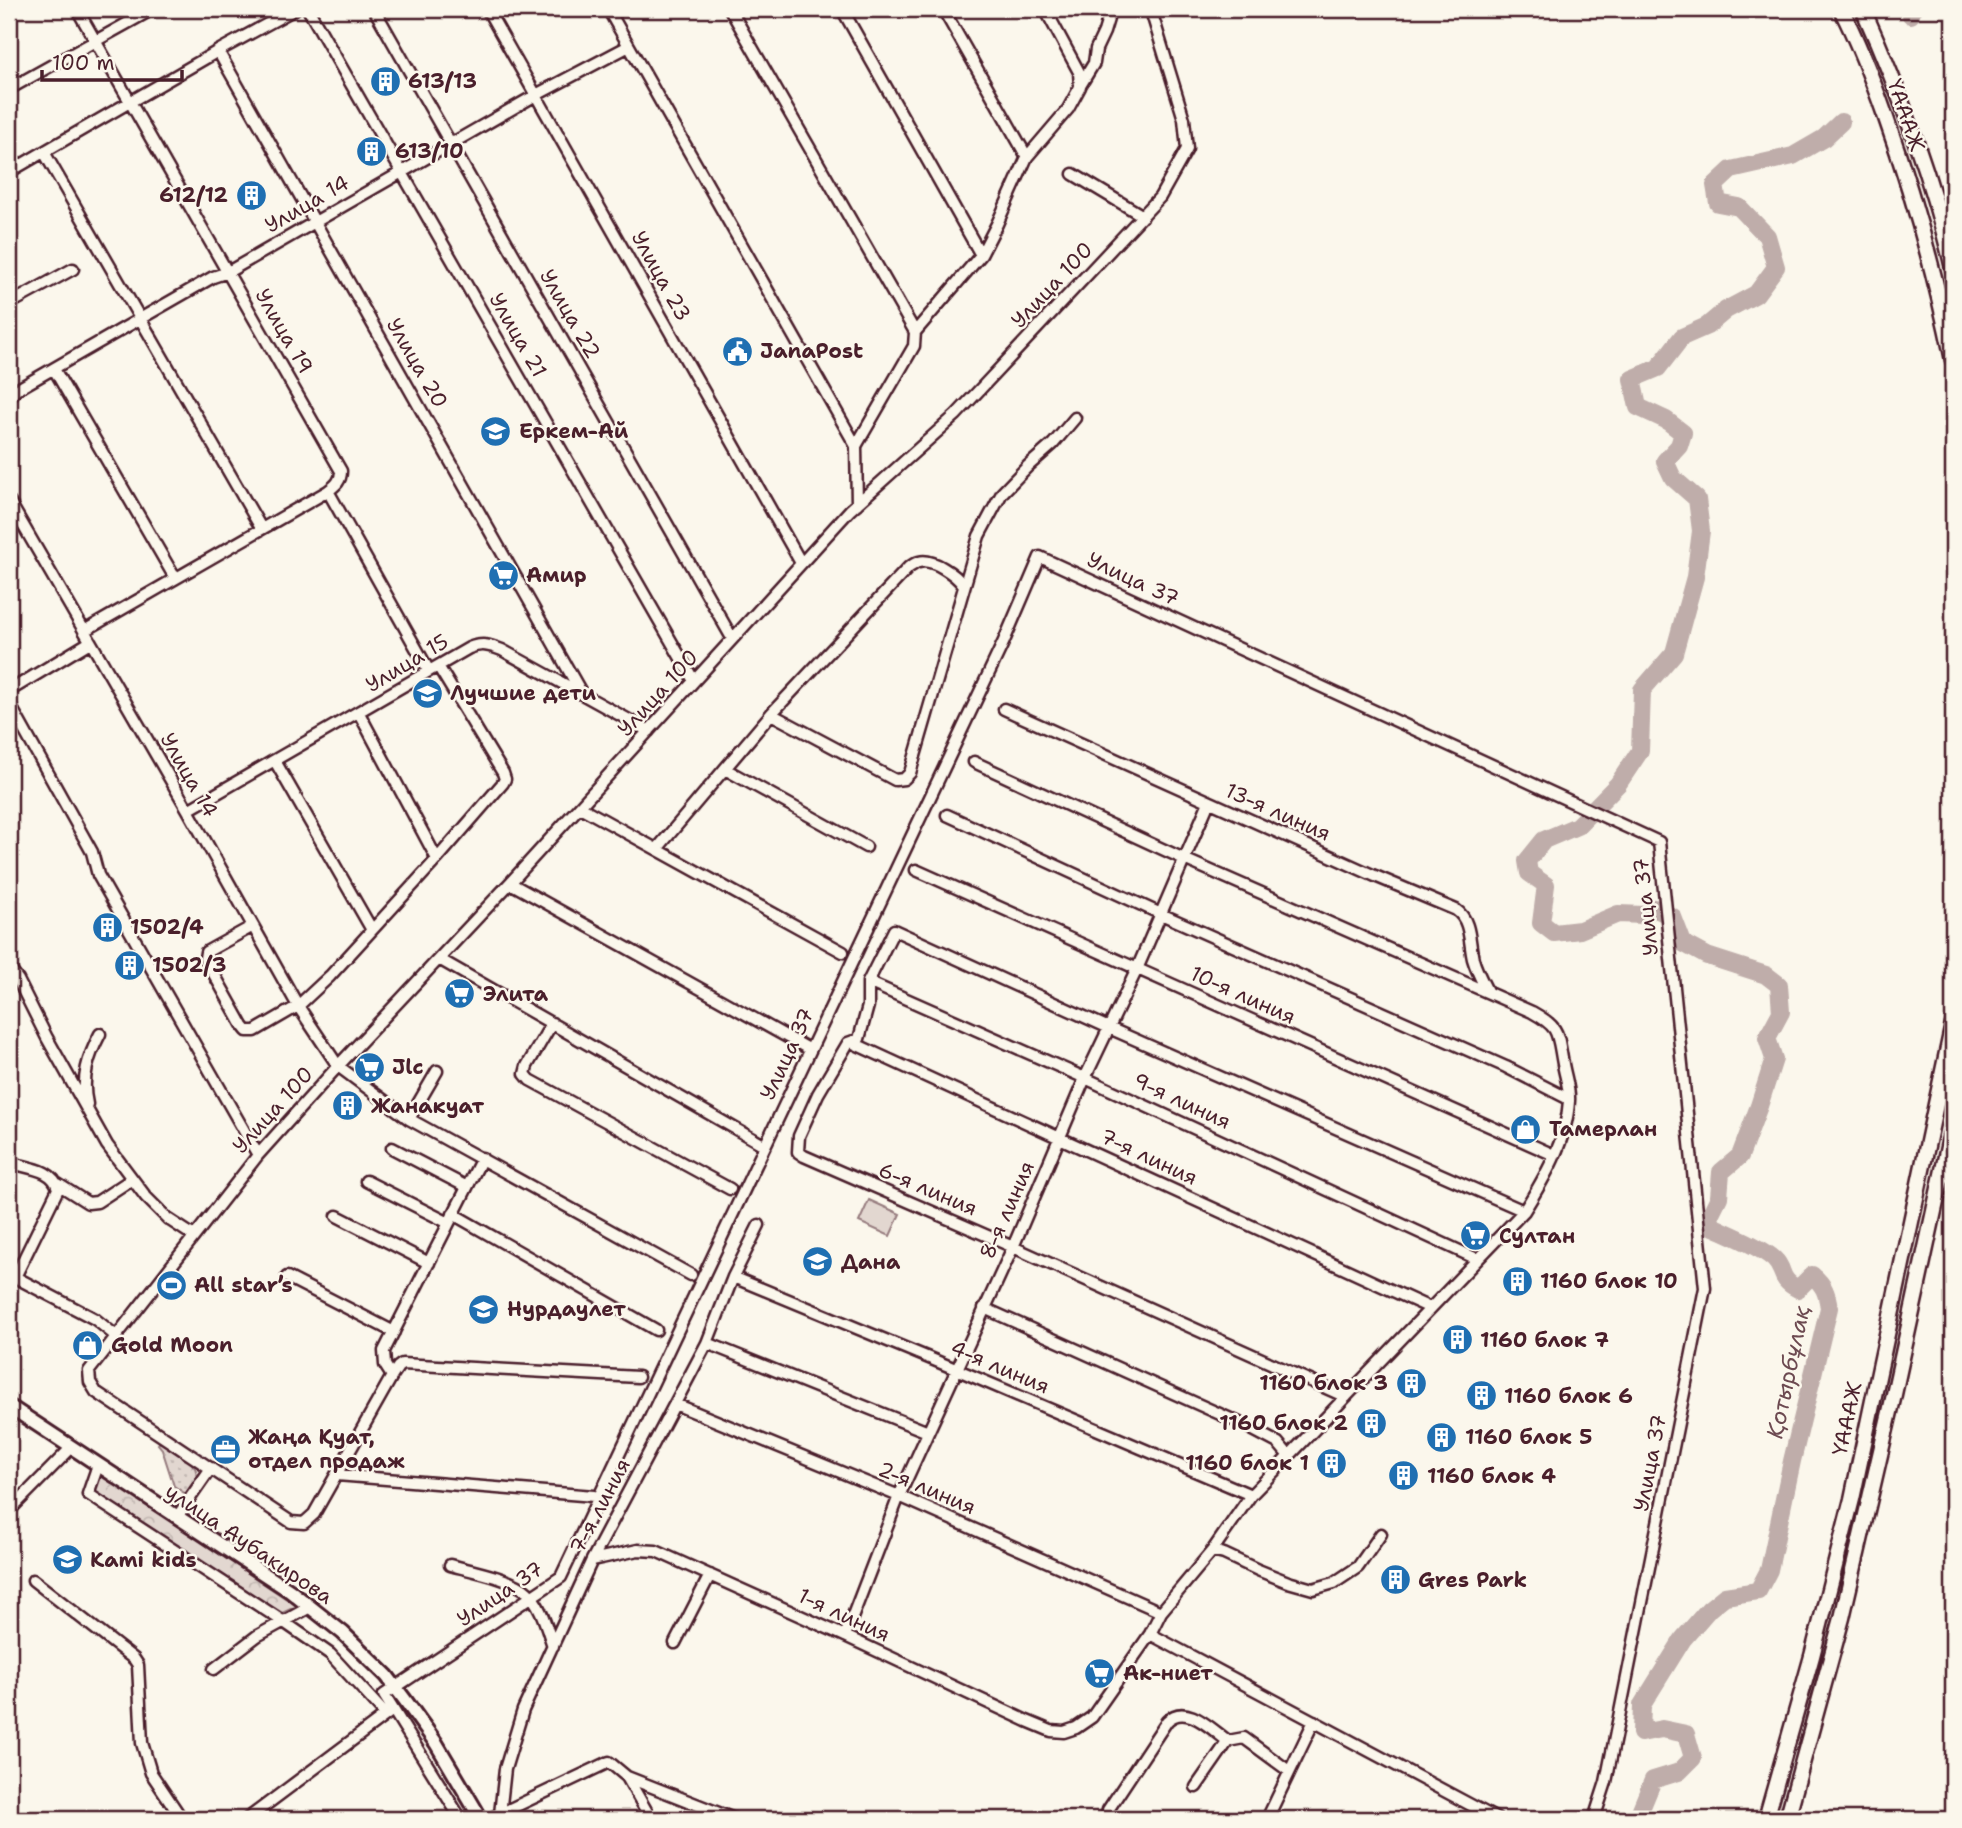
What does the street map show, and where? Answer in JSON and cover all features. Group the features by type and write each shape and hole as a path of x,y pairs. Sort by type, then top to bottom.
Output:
{"highway":[{"name":"ҮАААЖ","path":"1841,9 1881,104 1918,216 1939,293 1953,360"},
{"name":"ҮАААЖ","path":"1863,9 1900,99 1933,196 1953,268"},
{"name":"ҮАААЖ","path":"1766,1819 1812,1656 1852,1499 1953,1024"},
{"name":"ҮАААЖ","path":"1787,1819 1845,1605 1953,1124"}],"main road":[{"name":"улица Аубакирова","path":"9,1406 290,1591 352,1642 387,1676 436,1742 481,1819"}],"street":[{"name":"Улица 19","path":"77,9 341,471 338,483 328,491"},
{"path":"9,89 153,9"},
{"path":"9,172 295,9"},
{"name":"Улица 21","path":"308,9 694,681"},
{"name":"Улица 22","path":"374,9 732,638"},
{"name":"Улица 23","path":"487,9 801,563"},
{"path":"608,9 856,446 857,504"},
{"path":"730,9 915,332 914,346 856,446"},
{"path":"842,9 981,255"},
{"path":"943,9 1027,157"},
{"path":"1045,9 1079,72 1080,87"},
{"path":"915,332 981,255 998,224 1027,157 1068,109 1094,63 1096,49 1111,9"},
{"name":"Улица 100","path":"211,1468 96,1392 90,1382 89,1371 258,1155 338,1066 580,807 801,563 857,504 956,415 1160,197 1187,149 1184,119 1152,14 1148,9"},
{"name":"Улица 14","path":"9,398 16,390 213,276 228,272 536,95 629,46"},
{"name":"Улица 20","path":"218,51 582,694"},
{"path":"44,152 261,528"},
{"path":"1073,174 1143,216"},
{"path":"10,302 73,269"},
{"path":"54,369 175,578"},
{"path":"771,714 895,780 904,779 911,773 979,536 1002,493 1053,444 1075,418"},
{"path":"84,631 328,491 434,669 505,779 438,859 330,976 298,1006 255,1031 247,1031 205,958 206,952 253,926"},
{"name":"Улица 14","path":"9,501 298,1006 338,1066 409,1119 691,1275"},
{"name":"Улица 37","path":"461,1819 384,1695 561,1577 1004,641 1040,557 1659,842 1704,1289 1606,1782 1594,1819"},
{"path":"657,849 771,714 909,567 917,562 932,563 956,577 963,585"},
{"path":"9,691 90,642"},
{"name":"Улица 15","path":"188,810 480,644 490,645 649,731"},
{"path":"9,704 92,852 98,875 258,1155"},
{"name":"13-я линия","path":"1004,709 1462,914 1466,920 1473,959 1487,991"},
{"path":"359,713 438,859"},
{"path":"275,761 372,930"},
{"path":"974,762 1184,859 1487,991 1547,1020 1556,1028 1569,1099 1566,1129 1539,1187 1524,1211 1251,1495 1212,1550 1161,1612 1150,1634 1497,1819"},
{"path":"725,769 866,847"},
{"name":"8-я линия","path":"845,1636 899,1496 1013,1247 1085,1077 1137,969 1209,802"},
{"path":"580,807 843,952"},
{"path":"947,816 1506,1068 1569,1099"},
{"name":"10-я линия","path":"916,870 1554,1155"},
{"path":"510,883 807,1048"},
{"name":"6-я линия","path":"1108,1028 894,930 868,982 869,1006 859,1039 848,1043 818,1094 800,1136 799,1152 1346,1397"},
{"path":"439,959 762,1144"},
{"path":"9,968 107,1145 146,1197 168,1219 194,1236"},
{"name":"9-я линия","path":"868,982 1085,1077 1477,1259"},
{"path":"552,1023 527,1066 525,1074 530,1080 730,1189"},
{"path":"1108,1028 1524,1211"},
{"path":"90,1114 84,1091 86,1066 100,1034"},
{"name":"7-я линия","path":"851,1042 1430,1308"},
{"path":"409,1119 437,1071"},
{"path":"392,1147 467,1187"},
{"path":"392,1376 385,1365 383,1355 482,1158"},
{"path":"9,1162 39,1170 88,1203 97,1202 132,1179"},
{"path":"366,1181 451,1219 656,1330"},
{"path":"58,1184 57,1193 12,1276 95,1319 116,1336"},
{"path":"337,1216 429,1263"},
{"name":"7-я линия","path":"500,1814 505,1769 519,1722 592,1560 676,1404 760,1225"},
{"path":"287,1277 394,1332"},
{"name":"4-я линия","path":"733,1278 1251,1495"},
{"path":"984,1308 1242,1424 1278,1443 1289,1456"},
{"path":"706,1343 928,1432"},
{"path":"177,1517 211,1468 291,1521 304,1523 314,1514 392,1376 398,1367 407,1363 638,1377"},
{"name":"2-я линия","path":"676,1404 899,1496 1161,1612"},
{"path":"9,1511 71,1448"},
{"path":"98,1465 88,1494 330,1654 386,1715"},
{"path":"337,1475 594,1496"},
{"path":"1212,1550 1288,1582 1313,1589 1334,1583 1358,1567 1381,1534"},
{"name":"1-я линия","path":"592,1560 638,1550 656,1551 1052,1731 1064,1732 1076,1728 1092,1717 1150,1634"},
{"path":"450,1564 515,1584 529,1593 553,1646"},
{"path":"675,1643 710,1575"},
{"path":"33,1580 134,1659 138,1665 142,1743 152,1773 182,1819"},
{"path":"214,1669 257,1636 310,1607"},
{"path":"247,1819 405,1700"},
{"path":"1106,1819 1108,1810 1172,1715 1189,1714 1228,1741"},
{"path":"1280,1819 1269,1817 1314,1721"},
{"path":"1196,1787 1228,1741 1244,1738 1289,1771"},
{"path":"489,1819 609,1762 627,1777 734,1819"},
{"path":"627,1777 651,1819"}],"green space":[{"path":"869,1200 900,1214 890,1236 859,1222"},
{"path":"161,1441 194,1466 196,1478 186,1494 174,1486 158,1444"},
{"path":"102,1475 297,1606 278,1615 93,1492"}],"waterway":[{"name":"Қотырбұлақ","path":"1911,15 1912,9"},
{"name":"Қотырбұлақ","path":"1640,1819 1641,1809 1653,1780 1679,1772 1693,1758 1686,1734 1662,1729 1641,1733 1642,1705 1683,1639 1709,1609 1725,1596 1758,1591 1769,1570 1829,1308 1824,1290 1812,1275 1798,1289 1791,1285 1774,1259 1753,1245 1712,1226 1710,1215 1719,1197 1721,1172 1740,1156 1774,1059 1767,1038 1781,1012 1779,985 1766,975 1707,956 1683,943 1673,917 1654,908 1644,915 1618,914 1580,930 1554,933 1541,923 1546,885 1529,873 1527,861 1544,840 1577,826 1618,784 1640,751 1642,690 1674,653 1695,577 1701,531 1697,499 1673,478 1665,461 1679,446 1683,433 1666,420 1638,407 1632,379 1658,368 1682,337 1707,326 1726,310 1756,294 1776,267 1767,236 1739,207 1718,203 1715,185 1731,170 1793,156 1824,138 1841,122"}],"place":[{"name":"613/13","path":"385,81"},
{"name":"613/10","path":"372,151"},
{"name":"612/12","path":"251,195"},
{"name":"JanaPost","path":"737,351"},
{"name":"Еркем-Ай","path":"496,431"},
{"name":"Амир","path":"503,575"},
{"name":"Лучшие дети","path":"427,693"},
{"name":"1502/4","path":"107,927"},
{"name":"1502/3","path":"129,965"},
{"name":"Элита","path":"460,994"},
{"name":"Jlc","path":"369,1067"},
{"name":"Жанакуат","path":"348,1106"},
{"name":"Тамерлан","path":"1526,1129"},
{"name":"Султан","path":"1476,1236"},
{"name":"Дана","path":"818,1262"},
{"name":"1160 блок 10","path":"1517,1281"},
{"name":"All star’s","path":"171,1285"},
{"name":"Нурдаулет","path":"484,1309"},
{"name":"1160 блок 7","path":"1457,1340"},
{"name":"Gold Moon","path":"88,1345"},
{"name":"1160 блок 3","path":"1411,1383"},
{"name":"1160 блок 6","path":"1481,1396"},
{"name":"1160 блок 2","path":"1371,1423"},
{"name":"1160 блок 5","path":"1442,1437"},
{"name":"Жаңа Қуат, отдел продаж","path":"225,1449"},
{"name":"1160 блок 1","path":"1332,1463"},
{"name":"1160 блок 4","path":"1404,1476"},
{"name":"Kami kids","path":"67,1560"},
{"name":"Gres Park","path":"1395,1580"},
{"name":"Ак-ниет","path":"1100,1673"}]}
